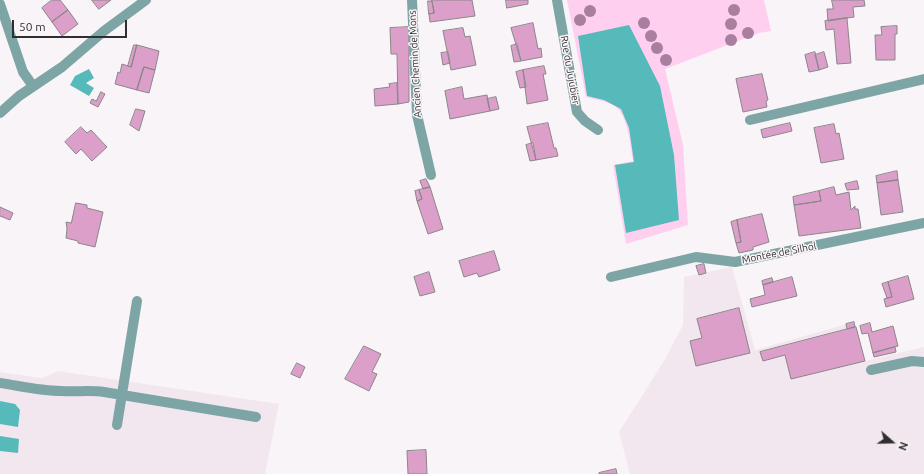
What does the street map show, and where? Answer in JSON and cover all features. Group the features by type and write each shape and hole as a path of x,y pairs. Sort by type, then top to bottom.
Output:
{"street":[{"path":"0,113 33,86 62,67 104,31 146,0"},
{"name":"Ancien Chemin de Mons","path":"412,0 416,115 431,175"},
{"name":"Rue du Jujubier","path":"557,0 578,112 585,121 598,130"},
{"path":"0,4 23,72 33,86"},
{"path":"750,120 924,80"},
{"name":"Montée de Silhol","path":"611,277 696,257 735,262 924,223"},
{"path":"116,425 138,301"},
{"path":"871,370 912,361 924,362"},
{"path":"0,383 39,390 62,392 88,390 256,417"}],"shaded area":[{"path":"567,0 764,0 771,31 759,33 665,69 683,145 688,225 626,244 613,165 633,161 625,120 615,106 607,102 586,97"},
{"path":"732,267 755,350 854,322 865,361 924,347 924,474 630,474 619,432 664,361 683,325 684,277"},
{"path":"58,371 279,404 265,474 0,474 0,372 42,378"}],"water":[{"path":"629,25 660,86 674,155 679,220 626,233 615,165 634,162 629,128 621,109 604,100 587,96 578,36"},
{"path":"89,69 94,78 86,83 94,88 89,96 70,85 75,76"},
{"path":"0,401 15,404 20,410 18,427 0,424"},
{"path":"0,436 19,439 18,453 0,451"}],"building":[{"path":"52,0 60,0 68,10 52,22 42,8"},
{"path":"92,0 111,0 99,9"},
{"path":"432,0 472,0 475,16 430,22 429,14 434,13"},
{"path":"506,0 528,0 528,4 507,8"},
{"path":"832,0 864,0 865,6 853,7 854,17 828,21 827,9 833,9"},
{"path":"428,1 432,1 434,13 429,14"},
{"path":"68,10 78,24 62,36 52,22"},
{"path":"847,18 851,63 837,64 834,29 826,30 825,21"},
{"path":"533,23 538,49 541,48 542,57 521,61 511,28"},
{"path":"897,26 897,34 895,34 895,60 876,60 875,35 882,35 881,27"},
{"path":"409,27 409,102 398,104 397,54 391,54 390,28"},
{"path":"463,28 465,37 470,36 476,65 451,70 443,31"},
{"path":"517,44 521,61 514,62 511,46"},
{"path":"134,45 137,45 131,67 128,66"},
{"path":"137,45 159,51 155,70 144,67 137,90 115,84 122,64 131,67"},
{"path":"448,52 450,63 443,65 441,53"},
{"path":"815,52 819,70 809,72 805,55"},
{"path":"824,52 828,67 819,70 815,55"},
{"path":"544,66 546,74 543,74 548,100 527,104 523,70"},
{"path":"144,67 155,70 149,93 137,90"},
{"path":"523,70 526,87 520,88 516,72"},
{"path":"762,74 768,100 766,101 767,107 743,112 736,79"},
{"path":"397,83 398,104 375,106 374,89 390,87 389,84"},
{"path":"462,87 464,99 487,95 490,111 450,119 445,91"},
{"path":"101,92 105,94 98,107 90,103 92,99 96,101"},
{"path":"496,97 499,109 490,111 487,99"},
{"path":"136,109 145,111 139,131 130,125"},
{"path":"548,123 554,148 556,148 558,156 536,160 527,127"},
{"path":"790,123 792,131 763,138 761,130"},
{"path":"834,124 836,134 839,133 844,159 821,163 814,128"},
{"path":"81,127 87,133 91,130 107,147 92,161 81,149 76,154 65,142"},
{"path":"533,143 536,160 530,161 526,145"},
{"path":"897,171 898,180 877,183 876,176"},
{"path":"426,179 430,187 423,189 420,181"},
{"path":"898,180 903,212 881,215 877,183"},
{"path":"857,181 859,189 847,190 845,184"},
{"path":"430,187 443,229 428,234 417,201 422,199 419,190"},
{"path":"834,187 836,195 849,192 851,210 855,206 855,209 858,209 861,228 799,236 794,205 821,201 819,191"},
{"path":"419,190 422,199 417,201 415,191"},
{"path":"819,191 821,201 794,205 793,197"},
{"path":"76,203 87,205 87,208 103,212 95,247 78,243 78,241 66,238 66,222 71,223"},
{"path":"0,207 13,213 10,220 0,216"},
{"path":"762,214 769,242 753,247 753,250 739,253 736,243 741,242 737,220"},
{"path":"737,220 741,242 736,243 731,222"},
{"path":"494,251 500,270 479,277 477,273 464,277 459,261"},
{"path":"704,264 706,273 699,275 696,266"},
{"path":"429,272 435,292 420,296 414,277"},
{"path":"908,276 914,299 886,307 884,299 892,297 888,282"},
{"path":"792,277 797,296 752,307 750,299 765,295 763,285"},
{"path":"772,278 773,282 763,285 762,281"},
{"path":"888,282 892,297 887,298 882,284"},
{"path":"739,308 750,353 696,366 690,341 702,338 697,319"},
{"path":"854,322 855,327 847,329 846,324"},
{"path":"870,323 872,332 893,326 898,346 873,353 868,333 862,334 860,326"},
{"path":"856,327 865,361 791,379 785,355 763,361 760,352"},
{"path":"364,346 381,354 372,372 377,374 369,391 345,379"},
{"path":"895,347 896,352 874,357 873,353"},
{"path":"297,363 305,367 300,378 291,374"},
{"path":"426,450 427,474 408,474 407,451"},
{"path":"616,469 617,474 599,474 599,473"}]}
